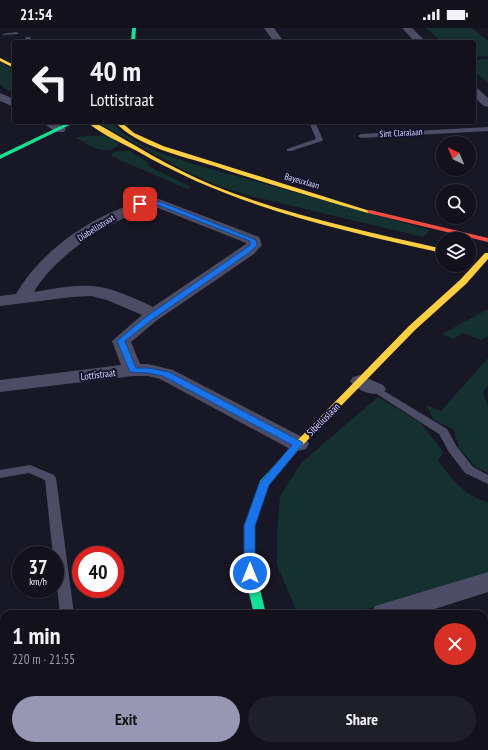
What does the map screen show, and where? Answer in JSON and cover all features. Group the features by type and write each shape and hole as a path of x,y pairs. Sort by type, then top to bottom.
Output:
{"main road":[{"path":"133,40 134,28"},
{"path":"0,49 12,55"},
{"path":"0,59 12,66"},
{"path":"94,124 119,137 144,153 209,186 236,196 301,216 436,249"},
{"name":"Bayeuxlaan","path":"120,124 132,134 161,147 279,185 395,219 488,240"},
{"path":"0,157 68,125"},
{"path":"476,258 486,259"},
{"name":"Sibeliuslaan","path":"259,610 250,573 250,526 264,484 298,444 368,385 412,328 486,259"}],"street":[{"path":"269,28 278,40"},
{"path":"406,28 419,40"},
{"path":"476,91 488,90"},
{"path":"476,93 488,104"},
{"path":"0,96 12,103"},
{"name":"Diabellistraat","path":"22,298 36,274 65,249 98,225 140,204 149,202 159,203 253,240 254,245 248,251 154,314 121,341 126,371"},
{"path":"0,301 81,292 98,292 113,296 154,314"},
{"name":"Lottistraat","path":"0,386 126,371 148,370 166,374 298,444"},
{"path":"397,610 488,582"}],"lane":[{"path":"4,34 17,33"},
{"path":"289,150 320,140 313,124"},
{"name":"Sint Claralaan","path":"361,136 488,129"},
{"path":"368,385 443,432 453,449 469,470 488,480"},
{"path":"0,474 30,469 50,478 66,610"}],"green space":[{"path":"426,28 472,28 488,41 488,56 476,57 476,40 440,40"},
{"path":"488,59 488,83 476,73 476,60"},
{"path":"0,62 12,69 12,92 0,84"},
{"path":"100,124 113,124 128,137 138,143 193,164 430,230 423,237 247,195 214,184 185,171"},
{"path":"109,135 119,144 109,150 103,150 91,146 75,137"},
{"path":"130,151 150,164 146,165 191,187 187,189 111,156 113,152"},
{"path":"488,309 488,336 481,340 463,333 453,339 442,334"},
{"path":"488,358 488,386 483,394 488,405 488,473 476,467 459,448 454,430 434,420 426,405 441,411"},
{"path":"378,397 421,423 443,452 438,461 459,486 479,499 488,502 488,573 363,610 296,610 277,565 277,536 280,496 301,463"}],"traffic: fast":[{"path":"133,40 134,28"},
{"path":"0,157 69,124"},
{"path":"259,610 250,573 249,526 264,484 294,449"}],"traffic: slow":[{"path":"0,59 12,66"},
{"path":"93,124 179,172 238,197 267,207 325,223 436,249"},
{"path":"120,124 132,134 161,147 287,188 370,212"},
{"path":"294,449 412,328 463,282 488,255"}],"traffic: jam":[{"path":"370,212 488,240"}],"route":[{"path":"140,204 149,202 159,203 253,240 254,245 248,251 150,317 121,341 133,370 148,370 166,374 298,444 264,484 250,526 250,573"}]}
